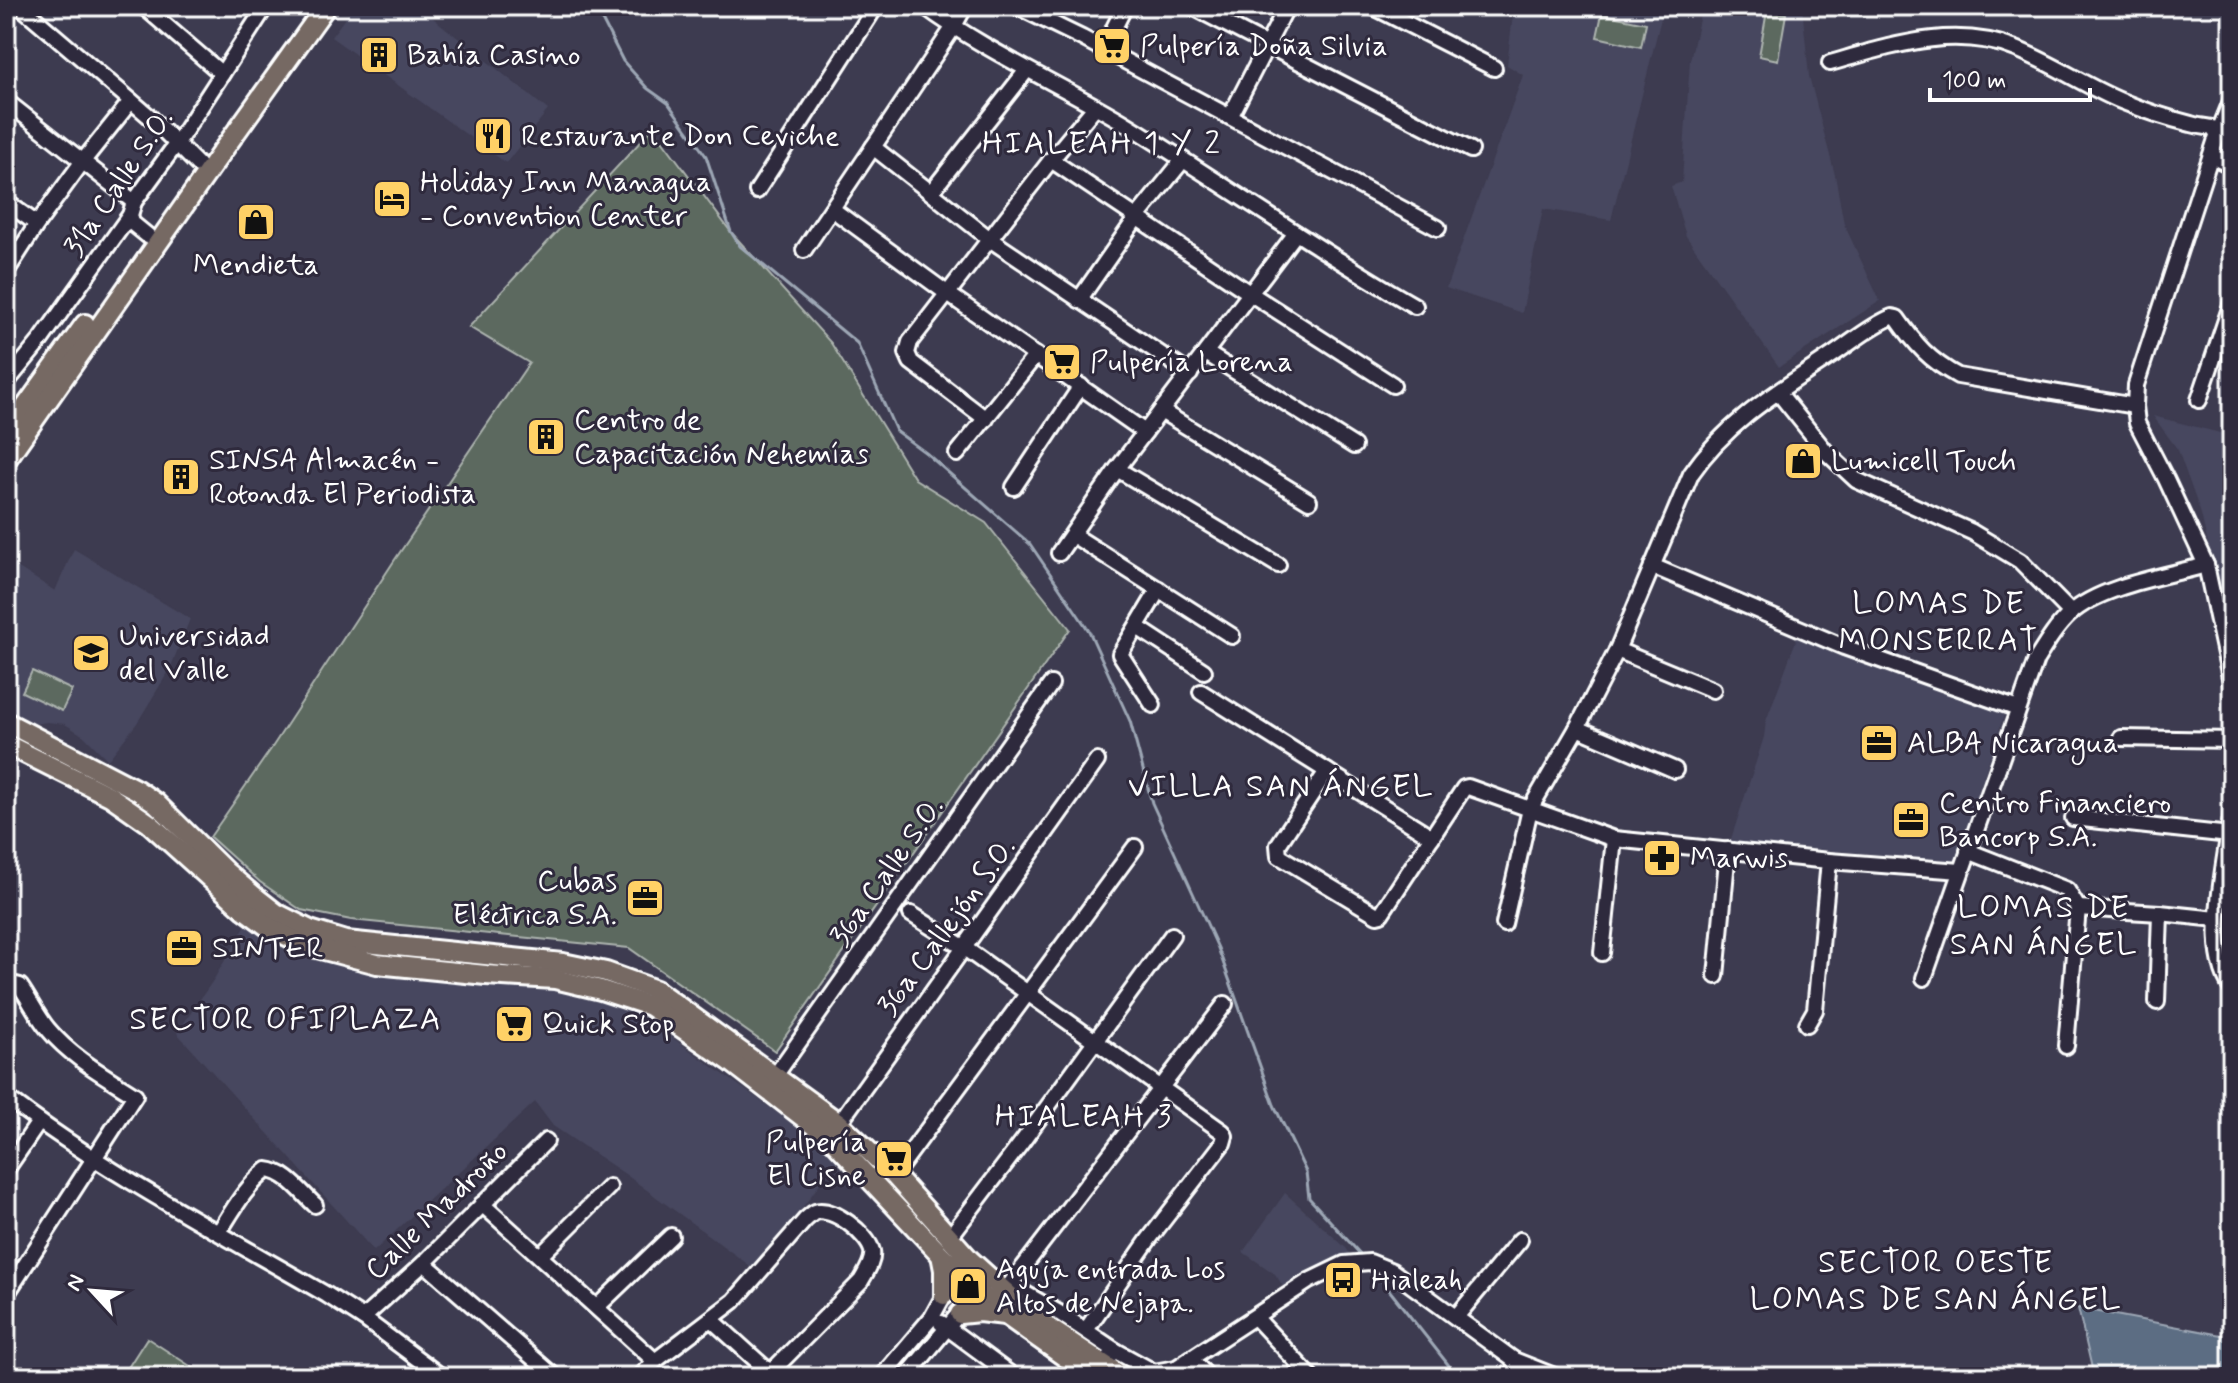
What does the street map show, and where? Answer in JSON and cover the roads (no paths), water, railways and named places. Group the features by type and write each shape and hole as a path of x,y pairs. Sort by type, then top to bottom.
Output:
{"main road":[{"path":"6,434 313,6"},
{"path":"6,460 326,6"},
{"path":"6,722 147,796 225,871 276,913 310,930 392,946 563,963 606,972 656,990 770,1083 834,1141 984,1284 1007,1316 1053,1349 1069,1353 1093,1368 1104,1364"},
{"path":"6,744 110,796 150,824 244,909 267,926 305,945 377,964 555,979 650,1006 730,1061 839,1123 894,1175 945,1246 944,1295"},
{"path":"392,946 405,953 428,957 442,969"},
{"path":"442,969 451,959 480,961 489,957"},
{"path":"984,1284 1008,1288 1052,1330 1123,1377"},
{"path":"954,1321 979,1312 1007,1316"}],"street":[{"path":"20,6 131,101 198,165"},
{"path":"143,6 222,74"},
{"path":"757,191 876,6"},
{"path":"924,6 953,28 1095,107 1415,306"},
{"path":"804,250 965,6"},
{"path":"1016,6 1438,228"},
{"path":"1103,50 1125,6"},
{"path":"1191,6 1471,150"},
{"path":"1230,117 1287,6"},
{"path":"1372,6 1494,68"},
{"name":"31a Calle S.O.","path":"6,383 41,340 177,143 263,8"},
{"path":"1830,63 1914,40 1977,37 2016,49 2119,100 2180,122 2220,132 2232,144"},
{"path":"932,191 1027,70"},
{"path":"2232,99 2136,385 2135,406 2137,423 2206,565 2232,687"},
{"path":"6,101 83,161 132,208 132,223 148,236"},
{"path":"6,272 83,161 131,101"},
{"path":"986,419 911,362 907,353 910,342 1095,107"},
{"path":"873,147 991,240 1190,374"},
{"path":"2211,156 2232,166"},
{"path":"1051,160 1393,385"},
{"path":"1079,300 1137,217 1183,160"},
{"path":"6,202 37,224"},
{"path":"832,209 1145,432"},
{"path":"1059,553 1117,469 1296,233"},
{"path":"2199,400 2232,302"},
{"path":"1504,924 1530,809 1617,650 1691,474 1706,451 1724,433 1778,392 1892,317 1897,318 1916,346 1958,376 2135,406"},
{"path":"1206,353 1354,446"},
{"path":"957,454 1036,355"},
{"path":"1014,487 1081,386"},
{"path":"1778,392 1827,453 1856,480 1972,532 2020,561 2071,613"},
{"path":"1161,411 1309,501"},
{"path":"1117,469 1278,565"},
{"path":"1073,535 1232,636"},
{"path":"1924,978 2036,660 2050,636 2071,613 2096,597 2206,565"},
{"path":"1652,566 1844,647 2018,709"},
{"path":"1153,705 1120,654 1159,589"},
{"path":"1137,627 1204,671"},
{"path":"1617,650 1713,690"},
{"name":"36a Calle S.O.","path":"770,1083 1051,684"},
{"path":"1201,692 1432,837"},
{"path":"1577,728 1675,770"},
{"path":"2121,738 2232,740"},
{"name":"36a Callejón S.O.","path":"839,1123 1097,761"},
{"path":"1327,771 1278,845 1279,856 1377,915 1381,914 1464,788 1468,787 1614,839 1961,871"},
{"path":"2232,810 2217,919 2222,967 2232,989"},
{"path":"2073,818 2230,835"},
{"path":"1602,953 1614,839"},
{"path":"894,1175 1135,847"},
{"path":"1716,976 1728,850"},
{"path":"1968,851 2067,890 2078,908 2066,1046"},
{"path":"1807,1024 1815,1010 1829,861"},
{"path":"2078,908 2217,919"},
{"path":"2157,1002 2160,913"},
{"path":"911,914 1027,992 1225,1136 1223,1143 1149,1239 1086,1330"},
{"path":"945,1246 1172,935"},
{"path":"6,989 20,986 42,1022 58,1040 78,1058 135,1095 6,1295"},
{"path":"1225,1004 1008,1288 1086,1330 1104,1364 1154,1372 1176,1368 1309,1281 1344,1264 1370,1262 1392,1271 1514,1360 1557,1377"},
{"path":"6,1097 94,1159 363,1318 442,1377"},
{"path":"6,1170 39,1122"},
{"name":"Calle Madroño","path":"363,1318 424,1263 546,1141"},
{"path":"219,1232 258,1177 267,1170 277,1171 288,1179 315,1205"},
{"path":"540,1256 609,1187"},
{"path":"482,1204 655,1361"},
{"path":"640,1377 655,1361 734,1301 815,1212 829,1211 851,1224 867,1241 873,1253 861,1281 770,1376 711,1319"},
{"path":"597,1307 671,1236"},
{"path":"1456,1317 1520,1240"},
{"path":"424,1263 555,1377"},
{"path":"886,1376 932,1317 965,1266"},
{"path":"906,1377 984,1284"},
{"path":"932,1317 954,1321 1014,1377"},
{"path":"1255,1317 1311,1377"},
{"path":"1191,1359 1208,1377"},
{"path":"1514,1360 1516,1377"}],"waterway":[{"path":"595,6 623,61 647,88 668,103 706,156 731,232 740,246 857,343 896,431 926,453 1030,544 1089,631 1130,721 1152,803 1218,948 1274,1105 1306,1172 1309,1198 1363,1257"},
{"path":"1382,1281 1458,1377"}],"place":[{"name":"Pulpería Doña Silvia","path":"1112,46"},
{"name":"Bahía Casino","path":"379,55"},
{"name":"Restaurante Don Ceviche","path":"493,136"},
{"name":"Holiday Inn Managua - Convention Center","path":"392,199"},
{"name":"Mendieta","path":"256,222"},
{"name":"Pulpería Lorena","path":"1062,362"},
{"name":"Centro de Capacitación Nehemías","path":"546,437"},
{"name":"Lumicell Touch","path":"1803,461"},
{"name":"SINSA Almacén - Rotonda El Periodista","path":"181,477"},
{"name":"Universidad del Valle","path":"91,653"},
{"name":"ALBA Nicaragua","path":"1879,743"},
{"name":"Centro Financiero Bancorp S.A.","path":"1911,820"},
{"name":"Marwis","path":"1662,858"},
{"name":"Cubas Eléctrica S.A.","path":"645,898"},
{"name":"SINTER","path":"184,948"},
{"name":"Quick Stop","path":"514,1024"},
{"name":"Pulpería El Cisne","path":"894,1159"},
{"name":"Hialeah","path":"1343,1280"},
{"name":"Aguja entrada Los Altos de Nejapa.","path":"968,1286"}],"district":[{"name":"HIALEAH 1 Y 2","path":"1102,144"},
{"name":"LOMAS DE MONSERRAT","path":"1939,622"},
{"name":"VILLA SAN ÁNGEL","path":"1281,787"},
{"name":"LOMAS DE SAN ÁNGEL","path":"2044,926"},
{"name":"SECTOR OFIPLAZA","path":"286,1020"},
{"name":"HIALEAH 3","path":"1084,1117"},
{"name":"SECTOR OESTE LOMAS DE SAN ÁNGEL","path":"1936,1282"}]}
